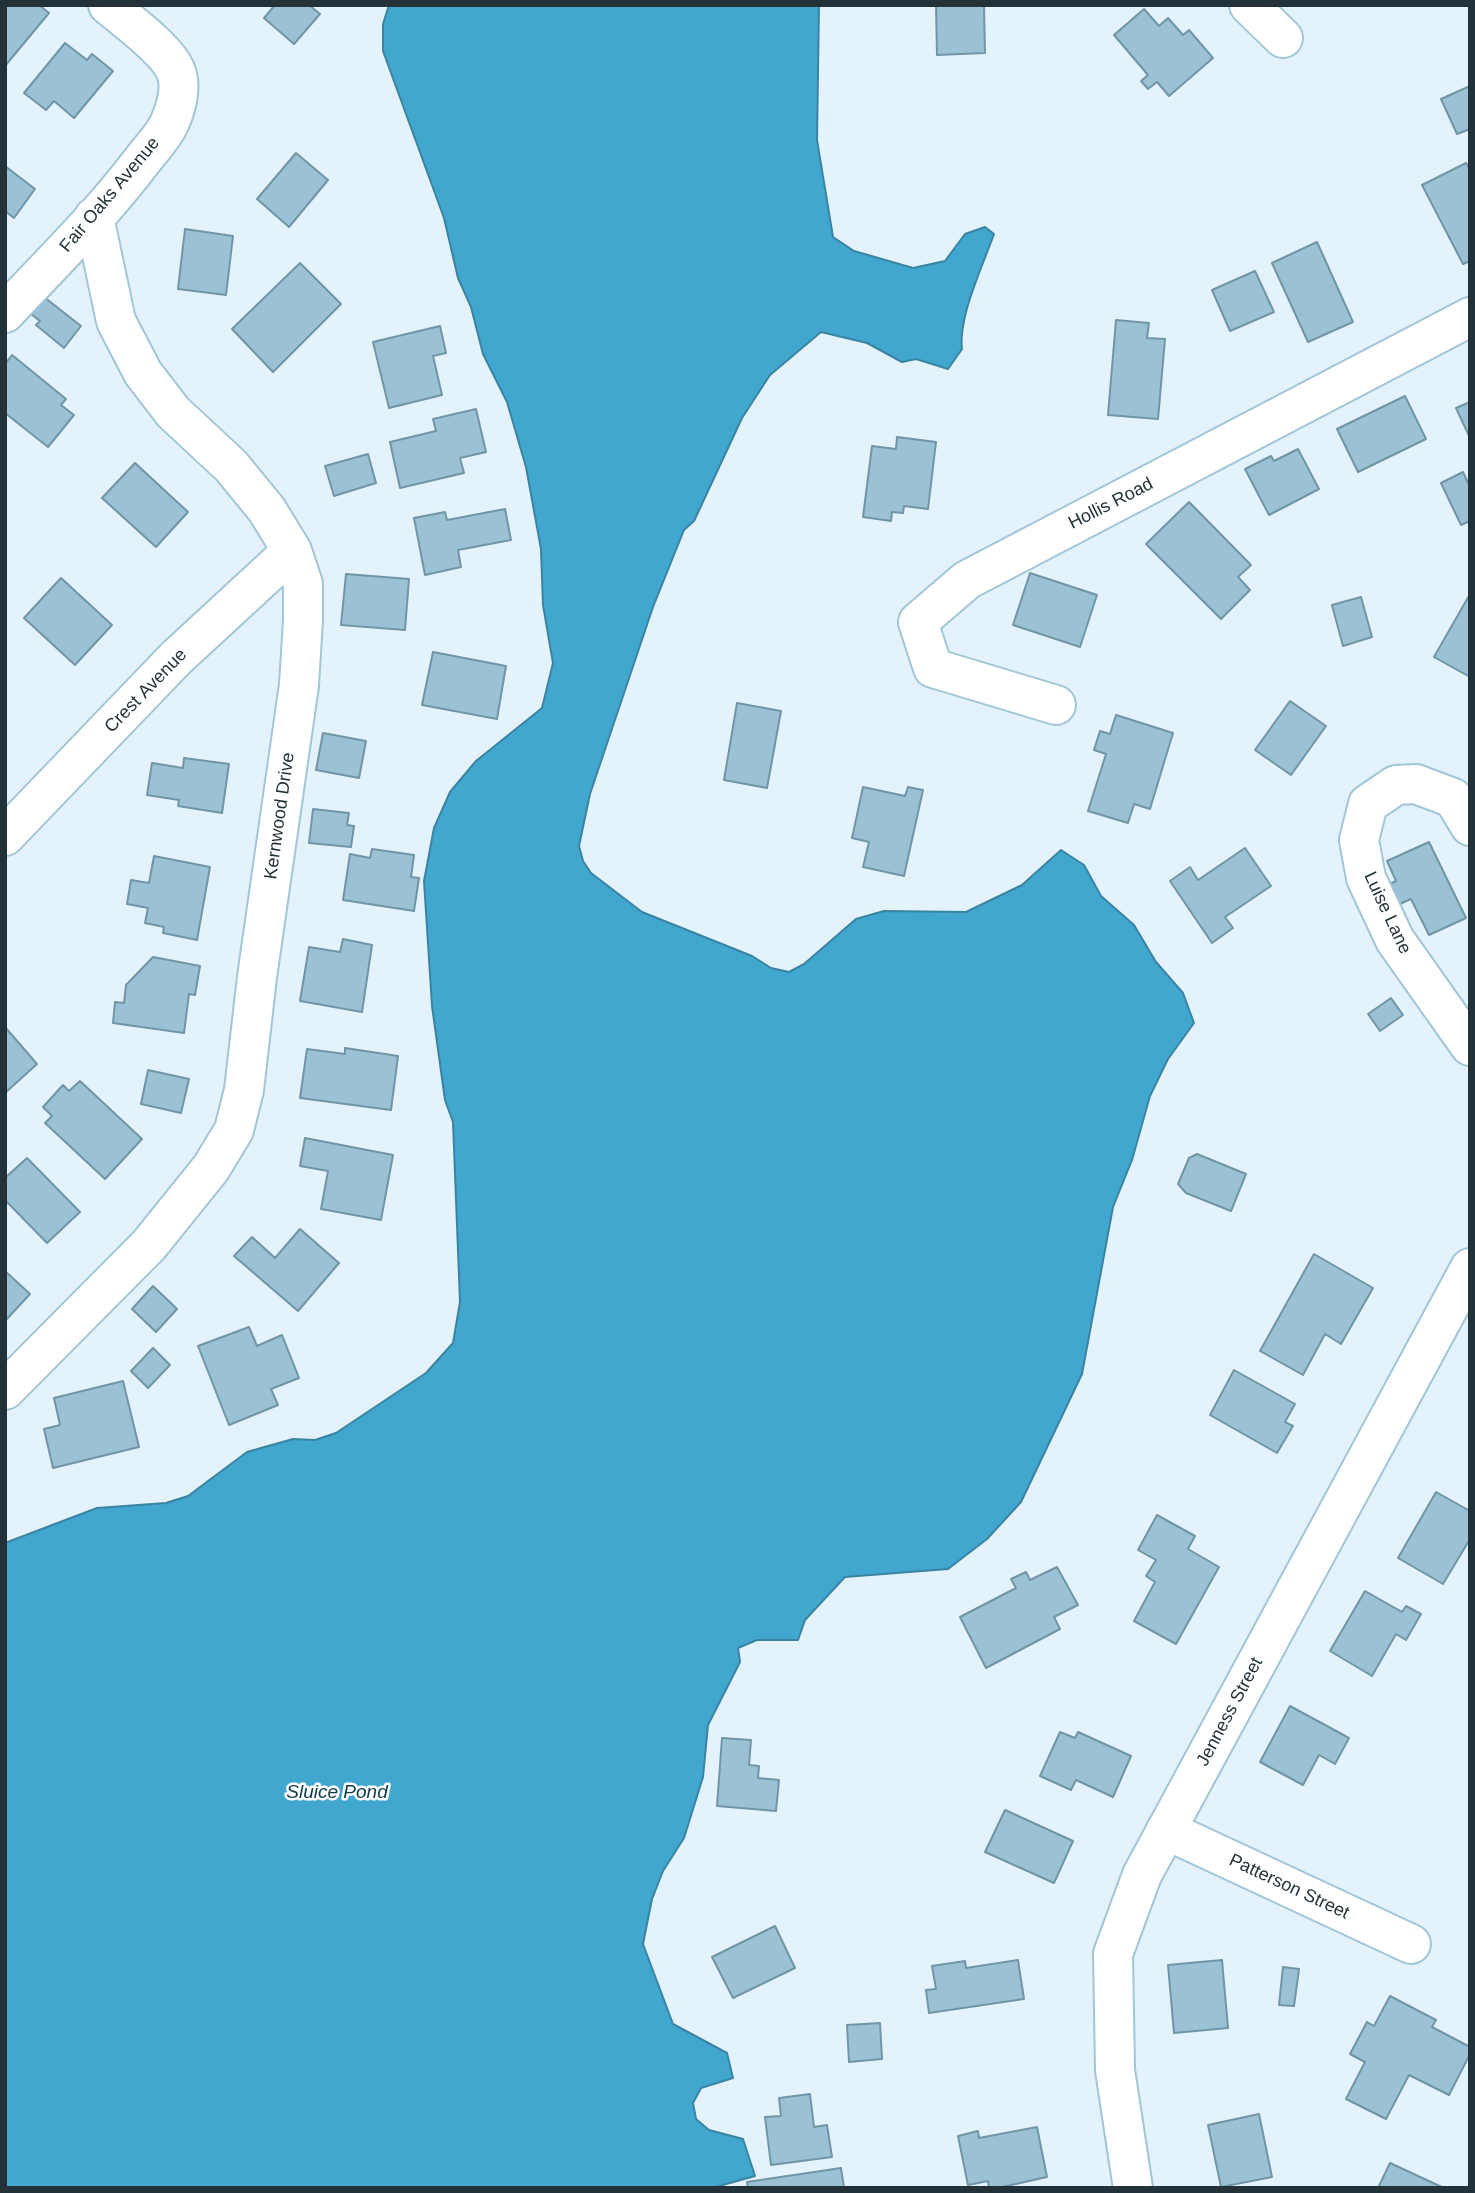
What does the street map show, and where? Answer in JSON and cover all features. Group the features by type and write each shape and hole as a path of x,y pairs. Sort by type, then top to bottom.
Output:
{"street":[{"name":"Fair Oaks Avenue","path":"5,313 132,174 168,126 175,108 178,74 172,63 108,5"},
{"path":"1249,5 1283,38"},
{"name":"Kernwood Drive","path":"5,1390 149,1245 211,1168 234,1129 244,1090 257,977 299,685 303,584 292,551 267,510 231,466 173,412 143,373 116,321 94,217"},
{"name":"Hollis Road","path":"1056,705 933,668 918,622 967,580 1470,317"},
{"name":"Crest Avenue","path":"5,836 176,659 292,551"},
{"name":"Luise Lane","path":"1470,826 1453,798 1416,784 1396,785 1368,804 1359,840 1367,878 1395,940 1470,1046"},
{"name":"Jenness Street","path":"1133,2188 1115,2070 1113,1954 1142,1875 1470,1268"},
{"name":"Patterson Street","path":"1166,1830 1411,1944"}],"water":[{"name":"Sluice Pond","path":"389,5 819,5 817,140 833,237 854,251 913,268 945,261 965,234 985,227 994,234 967,307 962,349 948,369 916,359 902,362 867,343 821,332 770,375 742,418 694,521 684,530 653,607 590,794 579,846 583,861 591,873 642,912 752,956 771,968 789,972 804,964 856,919 884,911 966,912 1022,885 1061,850 1084,865 1101,896 1134,925 1156,962 1183,993 1194,1023 1168,1059 1150,1096 1132,1160 1113,1207 1082,1374 1021,1502 987,1539 948,1569 845,1577 805,1620 798,1640 757,1640 738,1648 740,1662 708,1725 703,1777 684,1838 663,1871 652,1899 643,1944 673,2024 727,2053 733,2078 701,2088 693,2103 696,2119 709,2130 743,2139 755,2176 712,2188 5,2188 5,1543 97,1508 166,1503 188,1496 247,1452 293,1439 315,1440 336,1433 426,1373 453,1343 460,1302 453,1122 445,1100 432,1006 424,881 434,828 450,792 476,761 542,708 553,663 543,605 541,549 526,467 507,402 483,354 471,307 458,278 444,218 383,51 383,24"}],"building":[{"path":"5,5 39,5 49,13 5,66"},
{"path":"275,5 309,5 320,14 294,44 264,18"},
{"path":"936,5 984,5 985,53 937,55"},
{"path":"1144,9 1159,26 1168,18 1183,35 1189,30 1213,58 1169,96 1157,82 1148,89 1141,81 1148,75 1114,35"},
{"path":"65,43 87,60 92,54 113,71 74,118 54,101 46,110 24,93"},
{"path":"1470,86 1470,129 1457,134 1441,99"},
{"path":"296,153 328,180 289,227 257,199"},
{"path":"1466,163 1470,169 1470,261 1463,264 1422,185"},
{"path":"5,166 35,189 14,218 5,211"},
{"path":"185,229 233,236 226,295 178,289"},
{"path":"1317,242 1353,322 1308,342 1272,263"},
{"path":"300,263 341,304 273,372 232,329"},
{"path":"1255,271 1274,312 1230,331 1212,290"},
{"path":"44,297 81,326 64,348 36,325 40,321 31,314"},
{"path":"1116,320 1149,323 1147,338 1165,339 1158,419 1108,415"},
{"path":"440,326 446,353 433,356 442,395 389,408 373,342"},
{"path":"12,355 66,399 61,405 74,415 48,447 5,413 5,364"},
{"path":"1405,396 1426,439 1358,472 1337,429"},
{"path":"1470,402 1470,438 1456,408"},
{"path":"476,409 486,452 460,458 464,473 400,488 390,442 436,431 433,419"},
{"path":"897,437 936,442 928,509 904,506 903,513 892,512 891,521 863,517 872,446 896,449"},
{"path":"1298,449 1319,489 1269,515 1245,469 1271,456 1274,461"},
{"path":"368,454 376,483 334,496 325,466"},
{"path":"135,463 188,512 156,547 102,498"},
{"path":"1463,472 1470,487 1470,521 1461,525 1441,483"},
{"path":"1189,502 1251,565 1238,577 1250,590 1221,619 1146,544"},
{"path":"505,509 511,540 458,550 461,567 425,575 414,518 445,512 447,520"},
{"path":"1030,573 1097,595 1080,647 1013,625"},
{"path":"346,574 409,579 405,630 341,625"},
{"path":"61,578 112,625 75,665 24,618"},
{"path":"1470,594 1470,677 1434,657"},
{"path":"1361,597 1372,637 1343,646 1332,605"},
{"path":"433,652 506,666 497,719 422,705"},
{"path":"1290,701 1326,726 1291,775 1255,750"},
{"path":"737,703 781,711 767,788 724,780"},
{"path":"1116,715 1173,733 1150,809 1134,804 1128,823 1088,811 1106,754 1094,750 1100,731 1110,734"},
{"path":"323,733 366,741 359,778 316,770"},
{"path":"184,758 229,764 222,813 178,806 179,800 147,795 152,763 183,768"},
{"path":"863,787 905,796 908,787 923,790 904,876 863,867 869,842 852,838"},
{"path":"313,809 349,813 347,825 354,826 351,847 309,843"},
{"path":"1429,842 1466,918 1429,935 1411,899 1393,907 1383,887 1396,881 1387,861"},
{"path":"1245,848 1271,886 1225,917 1233,928 1212,943 1170,881 1190,867 1198,880"},
{"path":"372,849 414,855 411,877 419,878 414,911 343,900 350,854 370,858"},
{"path":"154,856 210,867 197,940 163,933 164,927 145,923 148,908 127,904 131,880 149,883"},
{"path":"343,939 372,945 362,1012 300,1001 309,947 340,952"},
{"path":"153,957 200,966 195,995 189,994 184,1033 113,1023 115,1002 124,1003 126,985"},
{"path":"1391,998 1403,1015 1380,1031 1368,1014"},
{"path":"5,1027 37,1064 5,1093"},
{"path":"345,1048 398,1056 391,1110 300,1098 307,1049 345,1054"},
{"path":"148,1070 189,1079 181,1113 141,1104"},
{"path":"80,1081 142,1139 105,1179 45,1123 52,1116 43,1107 63,1085 69,1091"},
{"path":"305,1138 393,1155 381,1220 321,1209 328,1171 300,1166"},
{"path":"1197,1154 1246,1174 1231,1211 1186,1193 1178,1184 1189,1158"},
{"path":"27,1158 80,1212 47,1243 5,1200 5,1178"},
{"path":"300,1229 339,1263 298,1311 234,1256 252,1237 275,1258"},
{"path":"1314,1254 1373,1288 1341,1344 1325,1334 1303,1375 1260,1351"},
{"path":"5,1271 30,1294 5,1321"},
{"path":"153,1286 177,1309 156,1332 132,1309"},
{"path":"249,1327 257,1346 282,1335 299,1378 271,1389 278,1405 229,1425 198,1346"},
{"path":"153,1348 170,1365 148,1388 131,1371"},
{"path":"1234,1370 1295,1404 1285,1422 1293,1426 1277,1453 1210,1415"},
{"path":"123,1381 139,1447 53,1468 44,1429 60,1425 54,1398"},
{"path":"1436,1492 1470,1511 1470,1539 1443,1584 1398,1558"},
{"path":"1157,1515 1195,1536 1188,1549 1219,1567 1176,1644 1134,1621 1155,1582 1146,1576 1156,1560 1138,1550"},
{"path":"1057,1567 1078,1605 1054,1617 1060,1629 986,1668 960,1617 1016,1588 1011,1579 1026,1572 1030,1580"},
{"path":"1365,1591 1402,1612 1406,1606 1421,1614 1406,1640 1396,1634 1372,1676 1330,1651"},
{"path":"1290,1706 1349,1738 1335,1764 1319,1755 1303,1785 1260,1762"},
{"path":"1060,1732 1075,1738 1078,1732 1131,1756 1113,1797 1076,1780 1071,1790 1040,1776"},
{"path":"722,1738 751,1740 749,1765 759,1766 758,1778 779,1780 776,1811 717,1806"},
{"path":"1005,1810 1073,1841 1054,1883 985,1852"},
{"path":"775,1926 795,1968 733,1998 712,1957"},
{"path":"1018,1960 1024,1999 929,2013 926,1990 936,1989 932,1966 965,1961 966,1968"},
{"path":"1222,1960 1228,2028 1174,2033 1168,1965"},
{"path":"1283,1967 1299,1969 1294,2006 1279,2005"},
{"path":"1390,1996 1436,2020 1432,2027 1470,2047 1470,2054 1449,2095 1409,2075 1386,2119 1346,2099 1365,2062 1350,2054 1367,2022 1374,2026"},
{"path":"880,2023 882,2059 849,2062 847,2025"},
{"path":"810,2094 814,2127 827,2125 832,2157 771,2165 765,2117 781,2116 779,2098"},
{"path":"1259,2114 1272,2177 1221,2187 1208,2125"},
{"path":"1037,2127 1047,2177 998,2188 989,2188 988,2181 968,2185 958,2136 978,2131 979,2138"},
{"path":"1390,2163 1444,2188 1378,2188"},
{"path":"841,2168 844,2188 748,2188 747,2182"}]}
